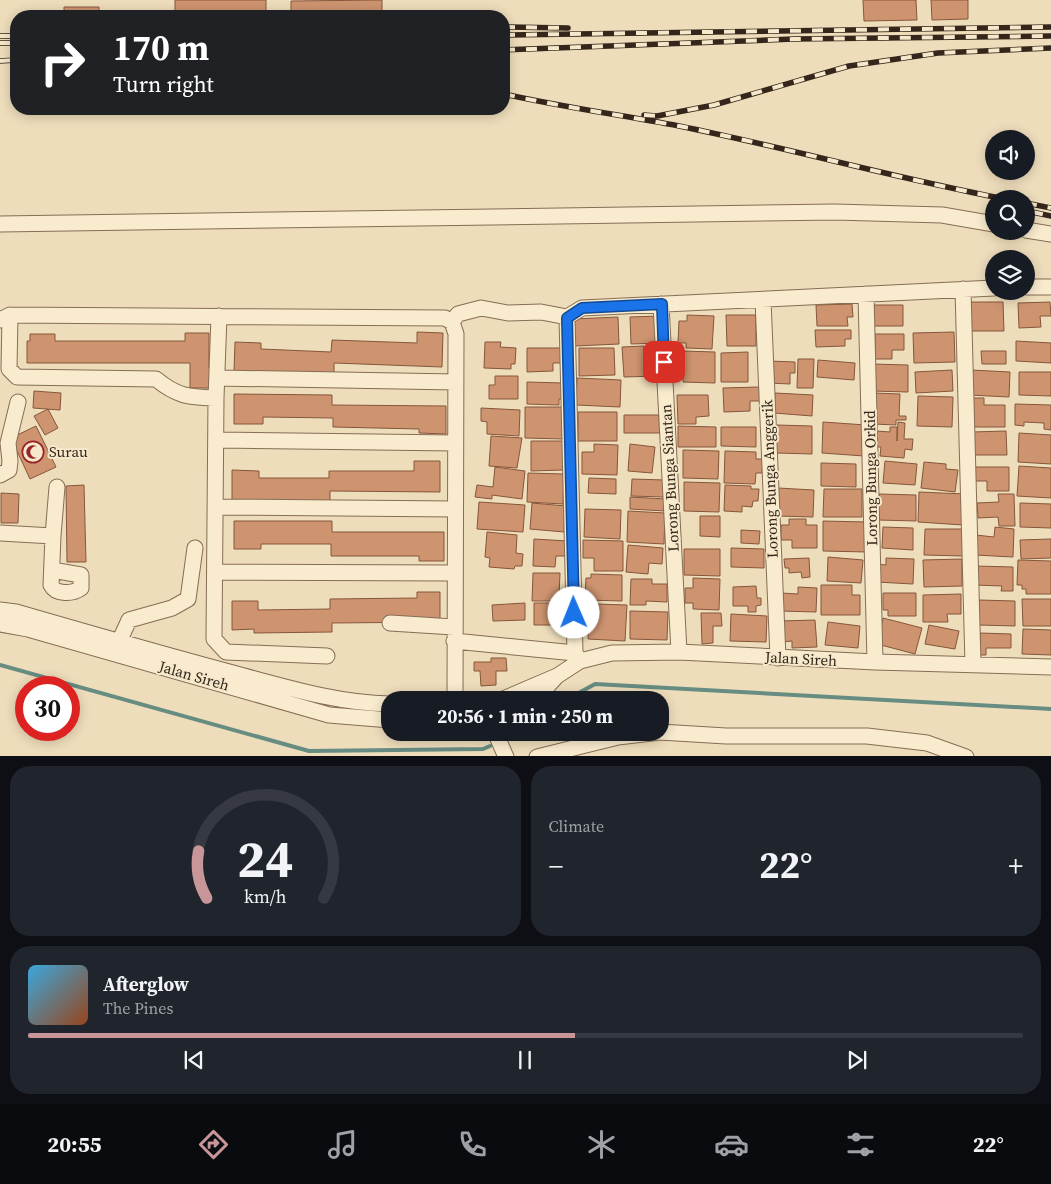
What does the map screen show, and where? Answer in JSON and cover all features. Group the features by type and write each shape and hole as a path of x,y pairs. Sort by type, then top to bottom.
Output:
{"street":[{"path":"0,224 835,212 942,215 985,222"},
{"path":"1035,231 1051,234"},
{"path":"1035,287 1050,287"},
{"path":"452,322 458,314 481,308 508,313 541,312 567,318 582,308 985,288"},
{"path":"963,289 973,664"},
{"name":"Lorong Bunga Orkid","path":"866,294 875,662"},
{"name":"Lorong Bunga Anggerik","path":"763,300 778,658"},
{"name":"Lorong Bunga Siantan","path":"662,304 679,652"},
{"path":"219,316 216,398 214,639 226,652 327,656"},
{"path":"216,398 184,396 172,392 156,379 17,378 8,369 5,318 219,316 445,318 452,322 456,334 455,691"},
{"path":"390,623 577,657 567,318"},
{"path":"217,378 456,382"},
{"path":"0,475 8,470 10,461 8,443 18,402"},
{"path":"216,440 455,443"},
{"path":"52,570 58,487"},
{"path":"216,507 455,509"},
{"path":"0,533 53,536"},
{"path":"119,642 130,620 172,608 188,599 195,548"},
{"path":"215,572 454,573"},
{"name":"Jalan Sireh","path":"0,610 16,612 119,642 317,695 364,704 381,704"},
{"name":"Jalan Sireh","path":"0,624 38,632 329,715 381,719"},
{"name":"Jalan Sireh","path":"543,691 577,657 612,653 679,652 875,662 1051,667"},
{"name":"Jalan Sireh","path":"521,691 557,676"},
{"path":"669,733 726,736 867,736 927,743 966,756"},
{"path":"499,741 506,756"},
{"path":"537,756 601,741"}],"building":[{"path":"175,0 266,0 266,10 175,10"},
{"path":"382,0 382,10 291,10 291,1"},
{"path":"863,0 916,0 917,20 864,21"},
{"path":"931,0 968,0 968,19 932,20"},
{"path":"64,7 99,7 99,10 64,10"},
{"path":"969,302 1003,302 1004,331 969,331"},
{"path":"1050,302 1051,316 1040,316 1041,327 1019,328 1018,303"},
{"path":"852,304 853,317 847,317 848,326 817,326 816,305"},
{"path":"874,305 903,305 903,326 874,326"},
{"path":"687,315 714,316 712,349 686,348 686,343 678,343 679,321 687,321"},
{"path":"726,315 756,315 756,346 727,346"},
{"path":"660,316 661,343 631,344 630,317"},
{"path":"618,317 619,344 575,346 574,319"},
{"path":"815,330 851,330 851,339 845,339 845,346 816,347"},
{"path":"417,332 443,333 442,367 334,363 334,375 234,372 235,342 261,343 261,349 331,352 332,340 417,343"},
{"path":"954,332 955,362 914,363 913,333"},
{"path":"185,333 209,333 209,368 213,368 213,388 190,388 190,363 27,363 27,341 30,341 30,334 55,334 55,341 185,341"},
{"path":"875,334 904,334 904,350 892,350 892,359 875,359"},
{"path":"1016,341 1051,343 1051,363 1016,361"},
{"path":"485,342 501,342 500,347 516,348 515,364 511,364 511,369 484,368"},
{"path":"644,346 644,356 658,355 659,376 624,377 622,347"},
{"path":"527,348 561,348 561,363 553,363 553,371 527,372"},
{"path":"579,348 614,348 615,375 579,376"},
{"path":"684,351 715,352 715,383 683,382"},
{"path":"981,351 1006,351 1006,364 982,364"},
{"path":"748,352 748,382 721,382 721,353"},
{"path":"798,359 814,359 813,388 797,388"},
{"path":"818,360 855,363 854,380 817,377"},
{"path":"769,361 795,362 795,373 790,373 790,384 768,383"},
{"path":"872,364 908,365 908,392 871,391"},
{"path":"952,370 953,391 916,393 915,372"},
{"path":"971,370 1010,372 1009,397 969,395"},
{"path":"1019,372 1051,372 1051,396 1019,395"},
{"path":"495,376 518,376 518,399 489,399 489,385 495,385"},
{"path":"577,378 621,380 620,407 576,405"},
{"path":"527,382 563,383 563,399 559,399 559,405 527,404"},
{"path":"759,387 760,401 750,401 750,411 724,412 723,388"},
{"path":"34,391 61,393 60,410 33,408"},
{"path":"775,393 813,395 812,416 774,413"},
{"path":"874,393 900,394 899,416 906,416 906,420 896,420 896,425 873,424"},
{"path":"234,394 332,395 332,405 446,406 446,434 419,433 419,429 333,427 333,418 263,417 263,424 234,424"},
{"path":"677,395 708,395 709,416 696,417 696,424 678,424"},
{"path":"918,396 953,397 952,427 917,426"},
{"path":"968,398 984,398 984,405 1005,405 1005,427 969,427"},
{"path":"1015,404 1051,405 1051,430 1044,429 1044,423 1024,422 1024,426 1015,425"},
{"path":"525,407 564,407 564,439 525,438"},
{"path":"481,408 520,410 519,436 487,434 487,422 481,421"},
{"path":"48,409 58,428 45,435 34,416"},
{"path":"578,412 617,412 617,441 578,441"},
{"path":"624,415 659,415 660,433 624,433"},
{"path":"823,422 866,425 864,456 822,453"},
{"path":"898,422 905,423 904,439 913,439 912,450 905,449 904,458 880,456 881,447 876,447 877,431 890,432 890,427 897,427 897,441"},
{"path":"777,425 812,426 812,454 776,453"},
{"name":"Surau","path":"36,426 56,467 30,479 11,438"},
{"path":"678,426 716,427 716,447 678,447"},
{"path":"721,427 756,427 756,447 721,446"},
{"path":"1006,431 1007,455 973,455 972,432"},
{"path":"1019,433 1051,435 1051,464 1018,462"},
{"path":"491,436 522,438 517,468 489,466"},
{"path":"531,441 563,441 564,470 531,471"},
{"path":"594,444 618,445 617,475 582,474 582,452 594,452"},
{"path":"630,444 655,447 652,473 628,471"},
{"path":"683,450 719,451 718,479 683,478"},
{"path":"725,451 756,452 756,459 763,459 762,473 756,473 755,484 724,483"},
{"path":"414,461 440,461 440,492 330,491 330,503 232,502 232,470 259,471 259,478 329,478 329,471 414,471"},
{"path":"885,461 917,464 915,485 883,483"},
{"path":"924,462 946,464 946,469 958,470 955,492 921,488"},
{"path":"821,463 856,464 856,487 821,486"},
{"path":"1019,466 1051,468 1051,498 1017,496"},
{"path":"495,467 525,471 522,499 492,495 492,499 475,497 477,485 493,487"},
{"path":"975,467 1009,467 1009,491 987,491 987,481 975,481"},
{"path":"528,473 564,474 563,504 527,502"},
{"path":"589,478 616,479 616,494 588,493"},
{"path":"632,479 665,480 664,497 631,496"},
{"path":"684,482 720,483 719,512 684,511"},
{"path":"84,485 86,562 67,562 66,486"},
{"path":"725,485 751,486 751,489 759,489 758,501 753,501 752,507 742,506 742,512 724,511"},
{"path":"778,488 814,490 813,517 777,516"},
{"path":"824,489 862,489 862,517 823,517"},
{"path":"919,492 965,494 963,525 918,522"},
{"path":"1,493 19,494 18,523 1,523"},
{"path":"879,494 916,495 916,521 878,520"},
{"path":"998,494 1014,494 1015,526 999,526 998,517 978,518 977,503 999,502"},
{"path":"630,497 666,499 665,511 630,509"},
{"path":"479,502 525,505 523,532 477,529"},
{"path":"532,503 566,506 564,532 530,529"},
{"path":"1020,503 1051,504 1051,528 1020,527"},
{"path":"585,509 621,510 620,539 584,537"},
{"path":"628,511 665,513 664,544 627,542"},
{"path":"700,516 720,516 720,537 700,536"},
{"path":"789,519 806,519 806,525 817,525 817,548 792,548 792,540 781,540 781,525 789,525"},
{"path":"234,521 332,521 332,532 444,532 444,561 419,561 419,556 331,556 331,544 261,544 261,549 234,549"},
{"path":"823,521 867,522 867,552 823,551"},
{"path":"883,527 913,528 913,550 882,548"},
{"path":"995,527 1014,529 1013,557 975,555 976,535 994,537"},
{"path":"925,529 963,529 963,556 924,555"},
{"path":"741,530 760,531 759,544 741,543"},
{"path":"487,532 517,535 516,553 523,554 522,566 515,566 514,569 489,567 490,558 485,557"},
{"path":"534,539 568,541 567,556 556,556 555,567 533,566"},
{"path":"1051,539 1051,558 1021,559 1020,540"},
{"path":"583,540 623,541 623,571 594,571 594,558 583,558"},
{"path":"628,545 663,548 662,564 649,563 648,574 626,572"},
{"path":"731,548 764,549 764,568 731,567"},
{"path":"684,549 720,549 720,576 684,575"},
{"path":"828,557 863,560 861,583 827,581"},
{"path":"809,558 810,577 802,578 801,572 789,573 789,568 785,568 784,559"},
{"path":"886,558 914,559 913,584 876,582 877,564 886,565"},
{"path":"962,559 962,586 924,587 923,560"},
{"path":"1018,560 1051,561 1051,594 1026,594 1026,589 1022,589 1022,585 1017,585"},
{"path":"975,566 1013,567 1013,591 1001,591 1002,586 974,585"},
{"path":"533,573 560,573 559,597 553,597 553,601 532,601"},
{"path":"591,574 622,575 622,601 585,600 586,578 591,578"},
{"path":"693,578 720,579 719,610 693,609 693,603 685,603 685,588 693,588"},
{"path":"631,579 652,579 652,584 667,584 667,602 646,601 646,605 630,605"},
{"path":"821,585 852,585 852,595 860,595 860,615 821,615"},
{"path":"756,586 757,598 761,598 761,605 756,606 756,612 748,612 748,606 733,606 733,587"},
{"path":"798,587 817,588 816,612 780,611 781,593 798,594"},
{"path":"417,592 440,592 440,622 332,623 332,632 254,633 254,629 232,630 232,601 258,601 258,610 330,609 330,599 417,598"},
{"path":"883,593 916,593 916,616 888,616 888,610 883,610"},
{"path":"961,594 961,614 947,614 948,622 923,622 923,595"},
{"path":"1022,599 1051,599 1051,626 1023,626"},
{"path":"979,600 1015,601 1015,626 979,625"},
{"path":"525,603 525,620 493,621 492,605"},
{"path":"534,603 564,603 564,625 534,625"},
{"path":"596,604 627,605 625,641 588,639 589,612 595,613"},
{"path":"630,611 668,612 667,640 630,639"},
{"path":"701,613 721,613 722,626 713,626 713,643 702,644"},
{"path":"731,614 767,616 766,642 730,641"},
{"path":"883,618 922,628 915,654 877,644"},
{"path":"815,620 817,647 792,648 792,641 781,642 780,621"},
{"path":"828,622 860,626 858,648 825,645"},
{"path":"929,625 959,631 955,649 925,644"},
{"path":"1023,629 1051,630 1051,655 1022,654"},
{"path":"980,633 1011,634 1011,648 986,648 986,655 980,655"},
{"path":"491,658 506,658 507,671 496,671 496,685 481,686 480,671 474,671 474,662 491,662"}],"waterway":[{"path":"0,665 309,751 483,749 490,746"},
{"path":"582,691 595,684 1051,709"}],"railway":[{"path":"510,27 568,28"},
{"path":"510,35 1051,27"},
{"path":"0,36 10,36"},
{"path":"510,50 794,39 1051,36"},
{"path":"0,43 10,43"},
{"path":"644,115 657,116 714,105 849,66 938,53 1051,48"},
{"path":"0,61 10,60"},
{"path":"510,95 679,126 985,195"},
{"path":"1035,205 1051,208"},
{"path":"1035,213 1051,216"}],"place":[{"name":"Surau","path":"33,452"}],"route":[{"path":"574,613 567,318 582,308 662,304 664,362"}]}
